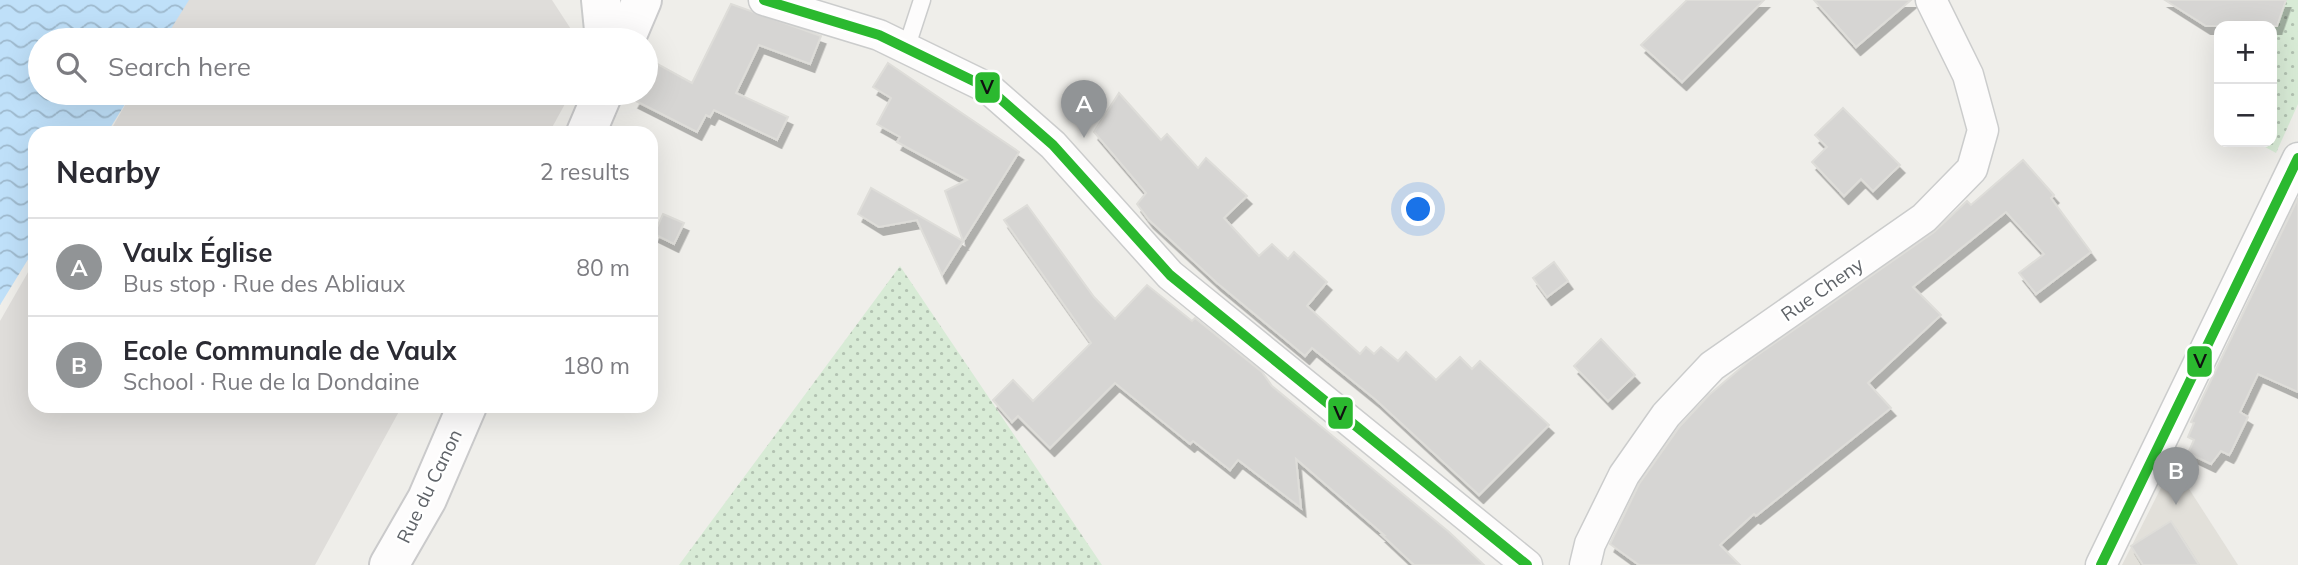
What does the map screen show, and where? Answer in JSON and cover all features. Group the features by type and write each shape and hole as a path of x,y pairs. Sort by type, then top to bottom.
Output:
{"main road":[{"path":"601,0 604,28"},
{"path":"630,28 642,0"},
{"path":"589,126 598,105"},
{"name":"Rue du Canon","path":"389,565 427,499 464,413"}],"street":[{"path":"764,0 907,46 988,88 1052,145 1170,275 1527,565"},
{"name":"Rue Cheny","path":"1585,565 1590,544 1624,475 1666,415 1712,366 1924,218 1972,169 1983,130 1968,75 1931,0"},
{"path":"2101,565 2298,158"}],"lane":[{"path":"907,46 922,0"}],"shaded area":[{"path":"186,0 552,0 570,28 170,28"},
{"path":"125,105 564,105 553,126 113,126"},
{"path":"28,272 28,413 398,413 315,565 0,565 0,321"},
{"path":"2173,464 2238,565 2122,565"}],"green space":[{"path":"2283,0 2298,0 2298,104 2276,153 2265,147 2277,147 2276,21"},
{"path":"900,266 1102,565 679,565"}],"water":[{"path":"0,0 189,0 172,28 28,28 28,105 124,105 111,126 28,126 28,259 0,305"}],"building":[{"path":"1687,0 1764,0 1682,82 1641,45"},
{"path":"1814,0 1911,0 1856,47"},
{"path":"2165,0 2286,0 2277,26 2277,21 2214,21 2214,26 2206,26"},
{"path":"731,4 821,36 810,64 759,45 736,93 788,117 777,140 714,110 710,117 706,115 697,132 644,105 658,105 658,64 692,83"},
{"path":"888,63 1019,152 942,275 917,220 879,227 858,214 871,188 963,241 945,191 967,180 897,142 900,137 877,124 891,98 873,87"},
{"path":"1119,93 1161,140 1167,134 1198,168 1206,158 1247,196 1224,218 1259,256 1272,244 1288,259 1294,252 1327,282 1307,306 1360,354 1366,347 1374,354 1381,347 1398,361 1406,352 1436,380 1460,357 1472,369 1480,361 1549,425 1479,495 1376,400 1312,348 1305,356 1217,283 1149,220 1137,204 1146,193 1094,132"},
{"path":"1843,108 1900,165 1873,191 1861,179 1844,196 1812,162 1827,147 1815,135"},
{"path":"2023,160 2054,195 2051,198 2091,252 2036,294 2019,273 2044,254 2006,212 1913,287 1941,315 1868,383 1891,408 1756,516 1754,514 1720,545 1740,565 1639,565 1610,544 1639,484 1680,426 1709,395 1749,361 1934,232 1967,201 1971,205"},
{"path":"2298,198 2298,392 2258,374 2240,412 2248,417 2231,452 2229,455 2221,451 2211,464 2188,453 2194,440 2188,437 2194,423 2191,422"},
{"path":"1027,205 1094,297 1115,319 1147,285 1192,321 1195,318 1262,372 1272,386 1449,532 1484,565 1414,565 1384,535 1296,459 1301,508 1238,460 1230,470 1193,441 1190,444 1115,383 1050,448 1018,416 1012,422 993,400 1013,380 1033,401 1091,343 1004,220"},
{"path":"663,214 684,223 674,244 658,236 658,225"},
{"path":"1554,262 1568,281 1547,297 1533,278"},
{"path":"1601,339 1635,375 1608,401 1574,366"},
{"path":"2171,521 2199,565 2143,565 2131,546"}],"transit line":[{"name":"V","path":"764,0 879,35 988,88 1053,145 1170,275 1527,565"},
{"name":"V","path":"2101,565 2298,158"}],"place":[{"name":"Vaulx Église","path":"1084,138"},
{"name":"Ecole Communale de Vaulx","path":"2176,505"}]}
